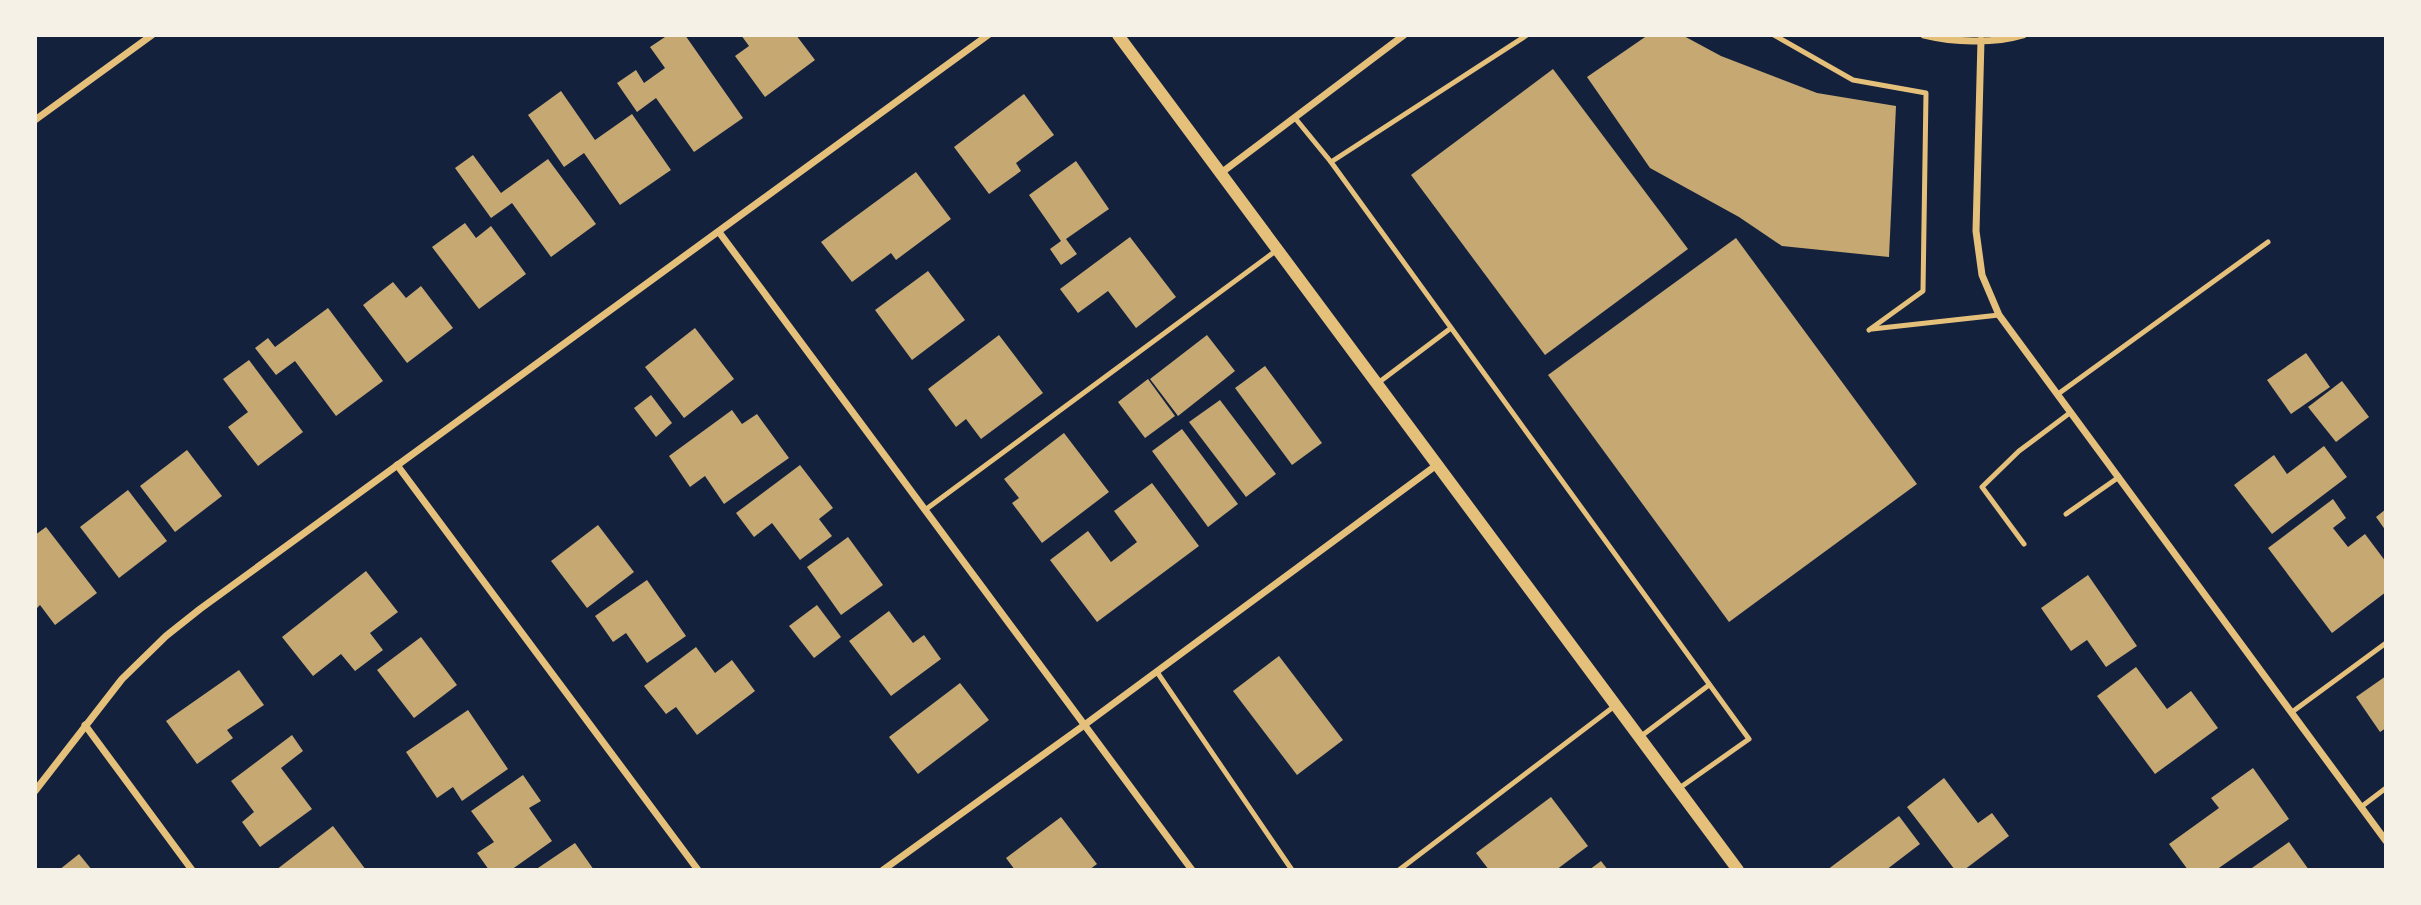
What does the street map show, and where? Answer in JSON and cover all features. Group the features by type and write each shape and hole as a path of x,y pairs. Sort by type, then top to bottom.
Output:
{"street":[{"path":"35,120 152,35"},
{"path":"35,791 122,678 166,636 200,609 988,35"},
{"path":"1118,35 1738,870"},
{"path":"1221,173 1405,35"},
{"path":"1924,35 1981,40 2023,35"},
{"path":"1981,40 1976,230 1982,275 1999,315 2386,841"},
{"path":"719,232 1192,870"},
{"path":"883,870 1438,464"},
{"path":"397,465 698,870"},
{"path":"85,725 192,870"}],"lane":[{"path":"1331,162 1527,35"},
{"path":"1774,35 1853,80 1926,93 1923,291 1869,330 1999,315"},
{"path":"1295,118 1331,162 1749,739 1678,789"},
{"path":"2057,394 2268,242"},
{"path":"925,510 1278,250"},
{"path":"1377,383 1451,328"},
{"path":"2024,544 1982,487 2019,451 2071,412"},
{"path":"2066,514 2119,477"},
{"path":"2292,712 2386,643"},
{"path":"1157,672 1292,870"},
{"path":"1640,737 1709,684"},
{"path":"1399,870 1616,705"},
{"path":"2361,807 2386,788"}],"building":[{"path":"668,35 685,35 743,118 694,152 656,98 637,112 617,83 636,70 644,83 665,68 650,47"},
{"path":"741,35 796,35 815,60 765,97 735,56 749,46"},
{"path":"1648,35 1682,35 1721,56 1817,93 1896,106 1889,257 1782,246 1739,217 1650,168 1587,77"},
{"path":"1553,69 1688,249 1545,355 1411,175"},
{"path":"561,91 595,140 632,114 671,170 620,205 584,153 564,167 528,115"},
{"path":"1024,94 1054,135 1016,163 1021,171 989,194 954,147"},
{"path":"473,155 501,193 548,159 596,224 551,257 512,203 491,218 455,168"},
{"path":"1076,161 1109,209 1066,239 1077,254 1061,265 1050,249 1061,241 1029,195"},
{"path":"916,172 951,219 896,260 891,253 852,282 821,242"},
{"path":"465,223 476,238 491,226 526,274 479,309 432,247"},
{"path":"1130,237 1176,297 1136,328 1108,291 1078,313 1060,289"},
{"path":"1736,238 1917,484 1729,622 1548,375"},
{"path":"928,271 965,320 912,360 875,310"},
{"path":"393,282 406,298 421,286 453,328 407,363 363,305"},
{"path":"328,308 383,381 336,416 295,361 276,375 255,348 268,338 275,347"},
{"path":"695,328 734,379 684,418 645,367"},
{"path":"999,335 1043,393 981,439 966,419 956,427 928,389"},
{"path":"1207,335 1235,371 1178,416 1150,379"},
{"path":"2306,353 2330,387 2291,414 2267,380"},
{"path":"249,360 303,432 258,466 228,427 248,412 223,379"},
{"path":"1265,366 1322,443 1292,465 1235,388"},
{"path":"1148,379 1175,416 1145,438 1118,402"},
{"path":"2342,381 2369,417 2336,442 2308,407"},
{"path":"651,395 672,423 656,437 634,408"},
{"path":"1220,400 1276,474 1246,497 1189,422"},
{"path":"732,410 742,424 757,414 789,458 724,504 705,476 690,487 669,456"},
{"path":"1182,429 1238,504 1208,527 1152,451"},
{"path":"1064,433 1109,492 1042,543 1012,503 1019,498 1004,479"},
{"path":"2324,446 2347,477 2272,534 2234,485 2274,455 2287,474"},
{"path":"187,450 222,496 175,532 140,486"},
{"path":"800,465 833,508 819,519 832,536 800,560 772,523 754,537 736,513"},
{"path":"1152,483 1199,546 1097,622 1050,560 1088,531 1111,562 1137,542 1114,511"},
{"path":"128,490 167,541 119,578 80,527"},
{"path":"2333,499 2346,518 2333,528 2348,547 2365,534 2386,562 2386,592 2332,633 2268,548"},
{"path":"2386,509 2386,531 2376,517"},
{"path":"598,525 634,572 587,608 551,561"},
{"path":"46,527 97,593 55,625 40,605 35,610 35,535"},
{"path":"848,537 883,585 841,615 807,567"},
{"path":"366,571 398,612 370,633 383,650 355,671 341,654 313,676 282,637"},
{"path":"2088,575 2137,646 2106,667 2087,640 2071,651 2041,608"},
{"path":"647,580 686,636 647,663 626,633 613,642 595,616"},
{"path":"817,605 841,637 814,658 789,626"},
{"path":"889,611 913,643 924,635 941,659 891,696 849,641"},
{"path":"421,637 457,685 414,718 377,670"},
{"path":"696,647 715,673 732,660 755,691 697,735 676,707 666,714 644,686"},
{"path":"1279,656 1343,740 1297,775 1233,691"},
{"path":"2136,667 2167,709 2191,691 2218,728 2155,774 2097,696"},
{"path":"239,670 264,705 227,730 233,738 197,764 166,721"},
{"path":"2386,676 2386,728 2380,732 2356,697"},
{"path":"960,683 989,720 918,774 889,737"},
{"path":"468,710 508,769 462,801 453,787 437,798 406,752"},
{"path":"292,735 303,751 281,768 312,809 260,847 242,822 254,812 231,781"},
{"path":"2253,768 2289,819 2216,870 2188,870 2169,844 2219,808 2211,798"},
{"path":"523,775 541,801 529,808 552,841 511,870 489,870 477,853 494,842 471,811"},
{"path":"1944,778 1978,823 1992,813 2009,836 1964,870 1955,870 1907,807"},
{"path":"1551,797 1588,846 1556,870 1489,870 1476,853"},
{"path":"1899,816 1920,844 1886,870 1827,870"},
{"path":"1061,817 1097,864 1089,870 1015,870 1006,858"},
{"path":"333,826 366,870 276,870"},
{"path":"2289,842 2309,870 2249,870"},
{"path":"575,843 594,870 535,870"},
{"path":"79,854 92,870 59,870"},
{"path":"1601,861 1608,870 1589,870"}]}
